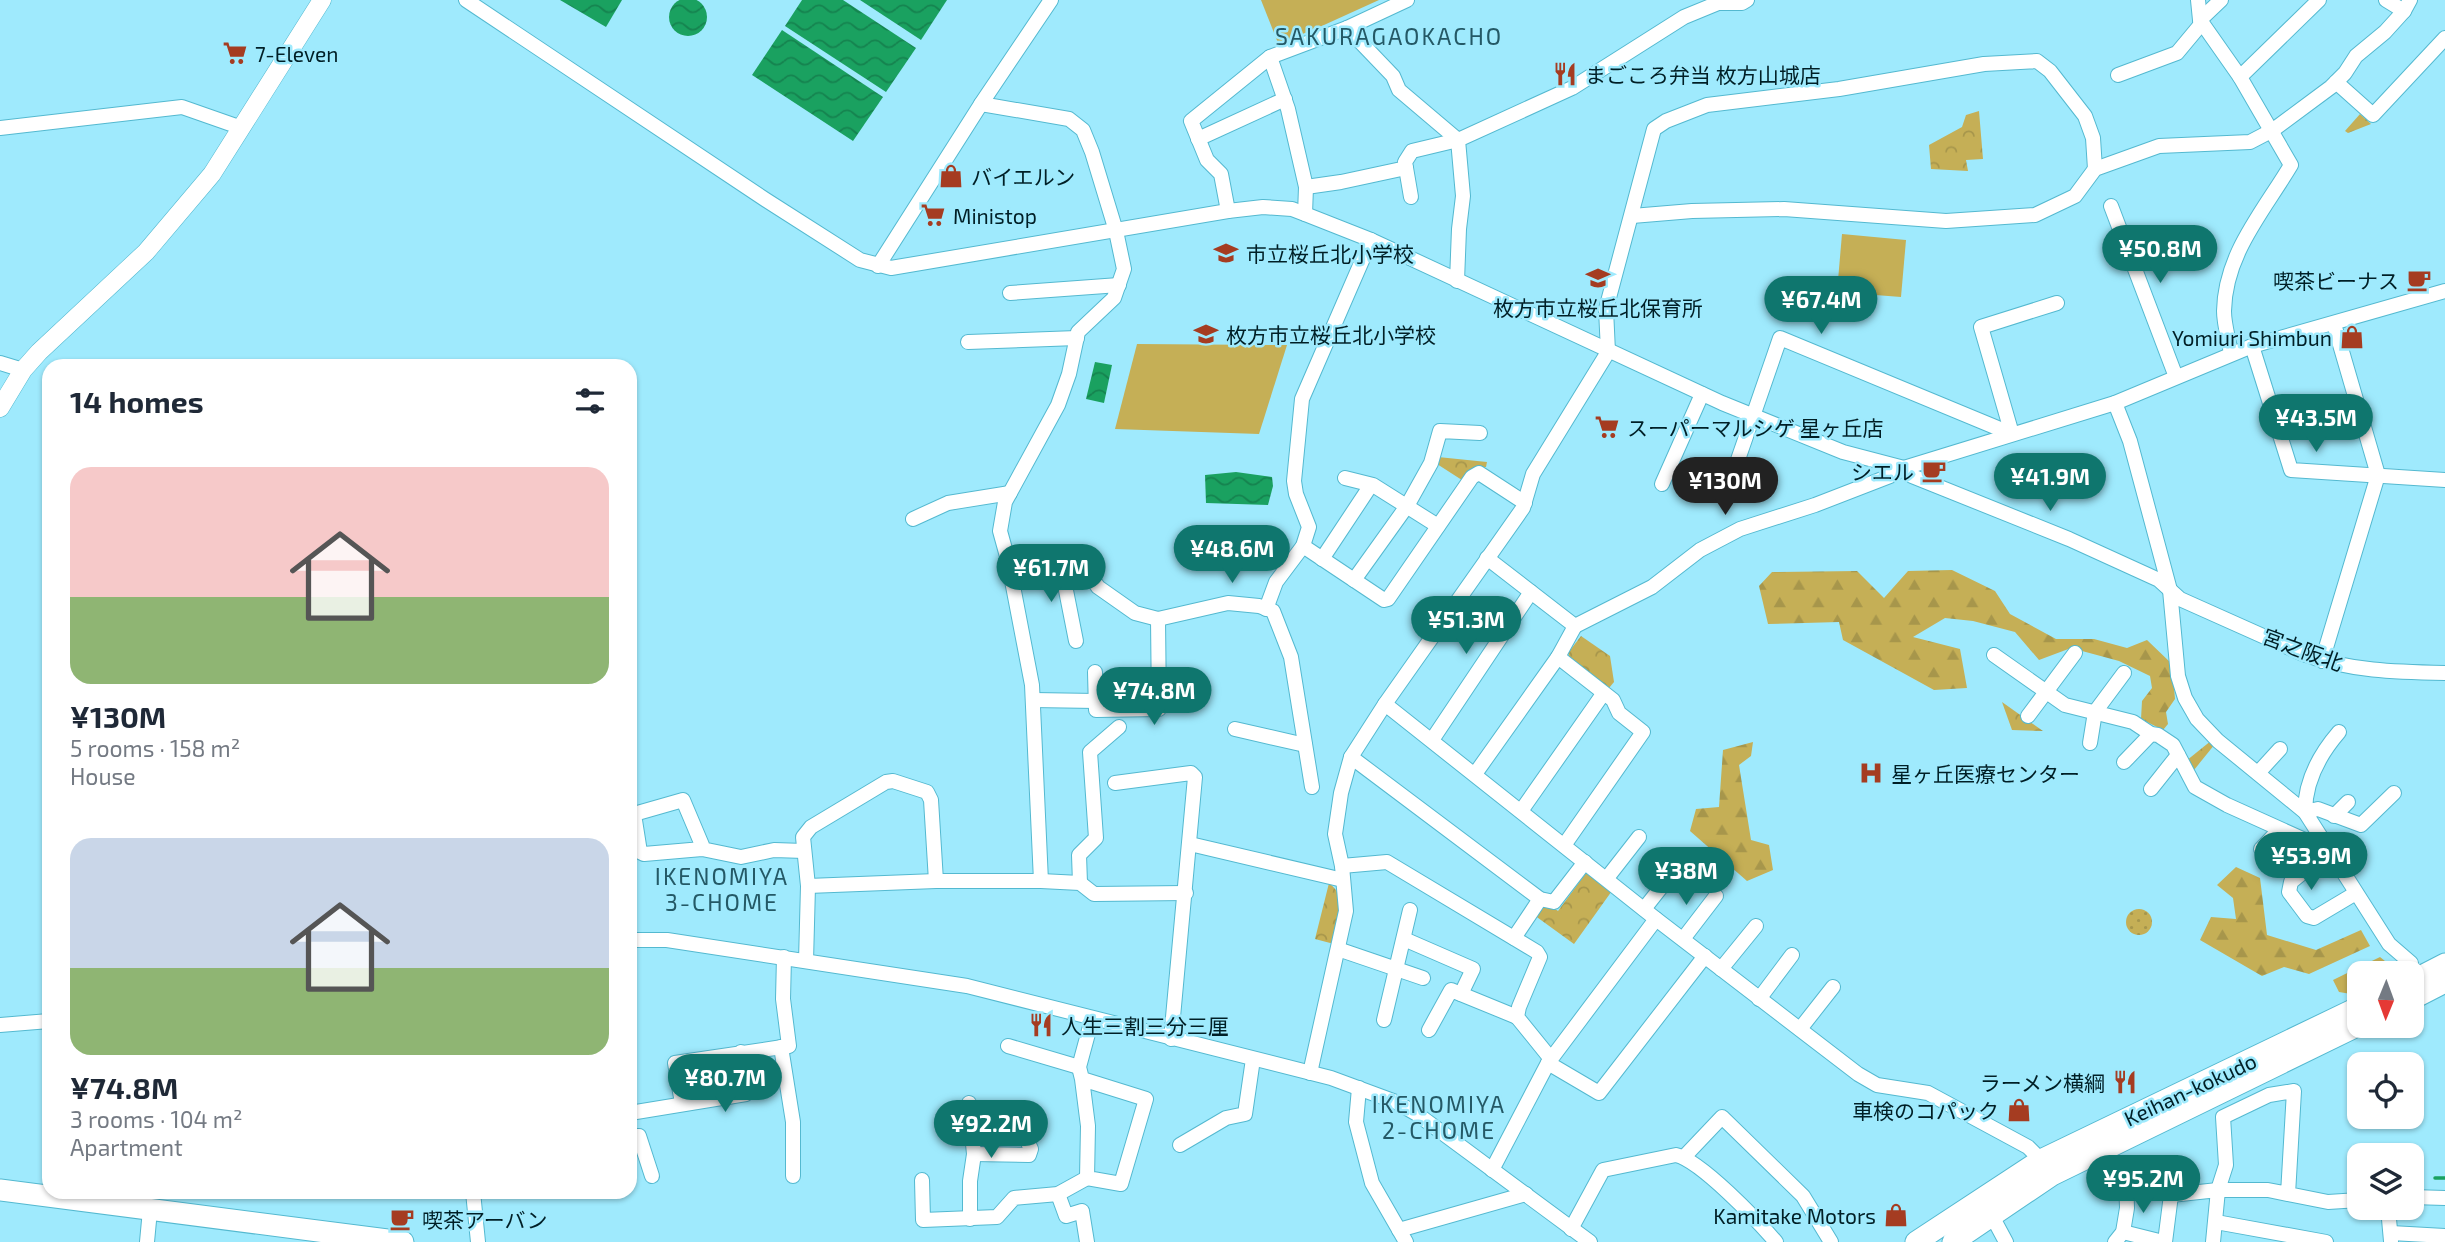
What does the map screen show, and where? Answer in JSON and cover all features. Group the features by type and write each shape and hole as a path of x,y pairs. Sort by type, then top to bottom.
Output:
{"highway":[{"path":"2424,969 2445,964"},
{"path":"2424,993 2445,982"},
{"name":"Keihan-kokudo","path":"1953,1242 2052,1175 2305,1043 2347,1015"},
{"name":"Keihan-kokudo","path":"1916,1242 2041,1160 2305,1043 2347,1029"},
{"path":"0,1190 42,1196"},
{"path":"68,1199 403,1242"}],"main road":[{"path":"0,408 23,370 39,352 146,252 212,174 322,0"}],"street":[{"path":"466,0 766,200 860,260 878,266 1051,0"},
{"path":"1228,211 1221,174 1207,160 1191,121 1270,57 1347,28 1408,0"},
{"path":"1411,197 1405,162 1412,151 1458,140 1572,88 1685,17 1717,1 1742,3 1747,0"},
{"path":"2198,0 2201,21 2240,77 2291,165 2257,216 2233,259 2224,312 2231,354"},
{"path":"2118,75 2177,53 2221,0"},
{"path":"2240,77 2319,0"},
{"path":"1632,216 1692,211 1779,209 1946,221 2035,215 2075,196 2095,169 2160,146 2250,142 2273,130 2336,82 2356,57 2385,32 2407,5 2386,0"},
{"path":"1347,28 1393,76 1399,90 1458,140 1463,196 1457,281"},
{"path":"2336,82 2373,115 2445,38"},
{"path":"1270,57 1285,99 1306,187 1305,214"},
{"path":"1310,1073 1346,911 1343,873 1335,834 1341,793 1351,757 1525,503 1533,474 1608,352 1606,310 1654,129 1707,105 1839,89 1984,64 2037,61 2050,71 2085,116 2093,138 2095,169"},
{"path":"1198,139 1285,99"},
{"path":"981,104 1069,119 1083,130 1116,231 1124,268 1114,298 1078,332 1069,374 1058,405 1005,502 1000,531 1009,561 1032,685 1041,881"},
{"path":"0,128 182,107 242,128"},
{"path":"1306,187 1341,183 1406,168"},
{"path":"2111,206 2176,377"},
{"name":"宮之阪北","path":"878,266 891,268 1228,211 1263,207 1292,209 1371,240 1702,394 1843,452 1904,468 1912,476 2069,539 2158,580 2180,598 2322,661 2372,671 2445,673"},
{"path":"1266,609 1276,582 1303,547 1309,527 1296,494 1294,481 1302,399 1371,240"},
{"path":"1010,293 1119,285"},
{"path":"1475,774 1558,657 1576,626 1652,587 1700,550 1740,529 1815,505 1904,468 2115,403 2252,346 2445,291"},
{"path":"2012,435 1981,327 2057,303"},
{"path":"2322,661 2378,475 2334,324"},
{"path":"968,342 1077,338"},
{"path":"1731,477 1780,338 2012,435"},
{"path":"2252,346 2291,470 2445,480"},
{"path":"0,363 23,370"},
{"path":"1662,484 1702,394"},
{"path":"2115,403 2130,440 2170,590 2178,676 2185,698 2197,719 2218,741 2305,813 2402,961"},
{"path":"1354,580 1407,506 1432,463 1440,431 1480,433"},
{"path":"1303,547 1384,600 1388,599 1472,477 1479,473 1525,503"},
{"path":"1345,478 1371,485 1438,526"},
{"path":"1322,559 1371,485"},
{"path":"913,519 948,503 1010,493"},
{"path":"1487,558 1576,626"},
{"path":"1060,559 1076,642"},
{"path":"1009,561 1080,560 1098,587 1135,613 1158,620 1228,603 1273,611 1291,656 1312,788"},
{"path":"1432,740 1531,592"},
{"path":"1095,672 1096,710 1159,709 1158,620"},
{"path":"2028,716 2076,653"},
{"path":"1994,656 2065,705 2133,722 2151,734 2158,735 2173,745 2195,788 2279,830 2329,851"},
{"path":"1558,657 1613,700 1619,713 1643,732 1565,844"},
{"path":"2090,743 2095,712 2124,673"},
{"path":"1521,811 1603,694"},
{"path":"1032,700 1096,702"},
{"path":"1385,704 1650,914 1858,1074 1877,1085 1928,1093 2028,1147 2041,1160"},
{"path":"1080,883 1079,855 1096,838 1090,752 1119,727"},
{"path":"1235,729 1305,745"},
{"path":"2305,813 2305,797 2322,751 2339,732"},
{"path":"2124,762 2151,734"},
{"path":"2258,773 2280,749"},
{"path":"2151,789 2178,755"},
{"path":"1351,757 1540,899 1554,902 1585,862"},
{"path":"1115,783 1191,773 1195,778 1171,1039"},
{"path":"806,961 808,886 803,837 811,827 886,782 892,781 927,792 931,800 936,881"},
{"path":"2305,813 2318,809 2361,825 2394,793"},
{"path":"637,813 683,800 702,849"},
{"path":"2334,816 2348,802"},
{"path":"2261,849 2279,830"},
{"path":"637,833 640,852 644,854 702,849 741,857 774,850 804,851"},
{"path":"1607,878 1639,837"},
{"path":"1190,845 1343,873 1387,862 1537,952 1540,957 1517,1017"},
{"path":"2329,851 2291,881 2289,892 2307,916 2315,918 2356,893"},
{"path":"1492,1170 1550,1061 1650,914 1678,866"},
{"path":"808,886 936,881 1041,881 1080,883 1094,894 1186,893"},
{"path":"1683,939 1716,896"},
{"path":"1514,938 1540,899"},
{"path":"1384,1020 1410,910"},
{"path":"1721,969 1756,926"},
{"path":"1404,939 1473,969 1461,994"},
{"path":"637,940 667,940 967,986 1359,1087 1417,1114 1590,1242"},
{"path":"1338,949 1423,978"},
{"path":"1759,999 1792,955"},
{"path":"1429,1030 1451,990 1517,1017 1550,1061 1598,1093 1705,956"},
{"path":"682,1103 675,1063 789,1046 783,999 784,957"},
{"path":"1800,1029 1833,987"},
{"path":"1087,1178 1088,1126 1080,1073 1092,1019"},
{"path":"0,1024 42,1021"},
{"path":"781,1046 793,1122 793,1176"},
{"path":"922,1180 923,1220 997,1217 1014,1198 1058,1194 1087,1178 1121,1184 1146,1099 1008,1046"},
{"path":"637,1112 746,1094 741,1052"},
{"path":"1180,1145 1226,1118 1245,1114 1253,1059"},
{"path":"1359,1087 1356,1122 1364,1157 1372,1183 1403,1236 1526,1194"},
{"path":"2213,1242 2218,1190 2226,1165 2223,1117 2269,1095 2294,1091 2288,1194"},
{"path":"969,1103 974,1154 970,1181 970,1219"},
{"path":"1684,1157 1722,1117 1803,1195 1831,1242"},
{"path":"971,1120 1018,1121 1031,1149 1028,1154 974,1154"},
{"path":"637,1136 652,1176"},
{"path":"1571,1229 1603,1170 1676,1155 1684,1157 1755,1218 1776,1242"},
{"path":"2126,1179 2127,1208 2119,1237 2164,1242 2171,1195 2169,1174"},
{"path":"2171,1195 2218,1190 2268,1190 2328,1202 2347,1200"},
{"path":"1058,1194 1066,1216 1082,1211 1087,1242"},
{"path":"2424,1198 2445,1198"},
{"path":"474,1199 478,1242"},
{"path":"147,1242 150,1210"},
{"path":"1992,1216 2006,1242"},
{"path":"2216,1222 2326,1242"},
{"path":"2391,1237 2445,1236"}],"green space":[{"path":"1261,0 1379,0 1278,43"},
{"path":"1979,111 1983,159 1966,160 1968,171 1931,169 1929,145 1962,127 1966,115"},
{"path":"2360,114 2371,124 2348,133 2345,131"},
{"path":"1842,234 1906,240 1901,297 1837,292"},
{"path":"1137,344 1287,345 1259,434 1115,429"},
{"path":"1438,457 1487,462 1486,467 1475,467 1465,482 1437,464"},
{"path":"1952,570 1995,591 2010,614 2056,639 2094,639 2127,648 2147,640 2172,664 2175,699 2166,712 2168,724 2163,730 2141,719 2142,701 2152,688 2150,676 2119,661 2071,648 2039,660 2015,632 1973,621 1945,618 1913,637 1960,649 1967,688 1934,690 1843,640 1839,622 1768,624 1759,586 1772,572 1857,571 1884,598 1908,571"},
{"path":"1581,636 1610,656 1614,682 1609,688 1572,663 1568,653"},
{"path":"2002,702 2043,731 2012,730"},
{"path":"2212,740 2215,744 2194,770 2186,761"},
{"path":"1753,742 1751,756 1739,765 1751,840 1769,845 1773,870 1747,881 1690,831 1696,809 1719,807 1723,750"},
{"path":"2236,867 2260,878 2267,935 2316,950 2361,930 2370,946 2309,974 2284,967 2262,976 2200,940 2211,917 2236,919 2233,898 2217,885"},
{"path":"1586,873 1593,873 1614,888 1574,944 1534,915 1547,903 1558,911"},
{"path":"1329,883 1339,896 1342,911 1334,944 1315,939"},
{"path":"2139,909 2148,913 2152,922 2148,931 2139,935 2130,931 2126,922 2130,913"},
{"path":"2347,973 2347,993 2339,992 2333,980"}],"water":[{"path":"681,-1 695,-1 702,3 706,10 706,24 702,31 695,35 681,35 674,31 670,24 670,10 674,3"},
{"path":"560,0 622,0 606,27"},
{"path":"802,0 843,0 916,48 886,92 785,26"},
{"path":"860,0 947,0 921,40"},
{"path":"782,30 883,97 853,141 752,75"},
{"path":"1095,362 1112,365 1104,403 1086,399"},
{"path":"1236,472 1272,477 1273,486 1268,505 1206,503 1205,475"}],"waterway":[{"path":"2435,1178 2445,1178"}],"place":[{"name":"7-Eleven","path":"235,53"},
{"name":"まごころ弁当 枚方山城店","path":"1565,74"},
{"name":"バイエルン","path":"951,176"},
{"name":"Ministop","path":"933,215"},
{"name":"市立桜丘北小学校","path":"1226,253"},
{"name":"枚方市立桜丘北保育所","path":"1598,278"},
{"name":"喫茶ビーナス","path":"2419,280"},
{"name":"枚方市立桜丘北小学校","path":"1206,334"},
{"name":"Yomiuri Shimbun","path":"2352,337"},
{"name":"スーパーマルシゲ 星ヶ丘店","path":"1607,427"},
{"name":"シエル","path":"1934,471"},
{"name":"星ヶ丘医療センター","path":"1871,773"},
{"name":"人生三割三分三厘","path":"1041,1025"},
{"name":"ラーメン横綱","path":"2125,1082"},
{"name":"車検のコパック","path":"2019,1110"},
{"name":"Kamitake Motors","path":"1896,1215"},
{"name":"喫茶アーバン","path":"402,1219"}],"district":[{"name":"SAKURAGAOKACHO","path":"1389,36"},
{"name":"IKENOMIYA 3-CHOME","path":"722,889"},
{"name":"IKENOMIYA 2-CHOME","path":"1439,1117"}]}
